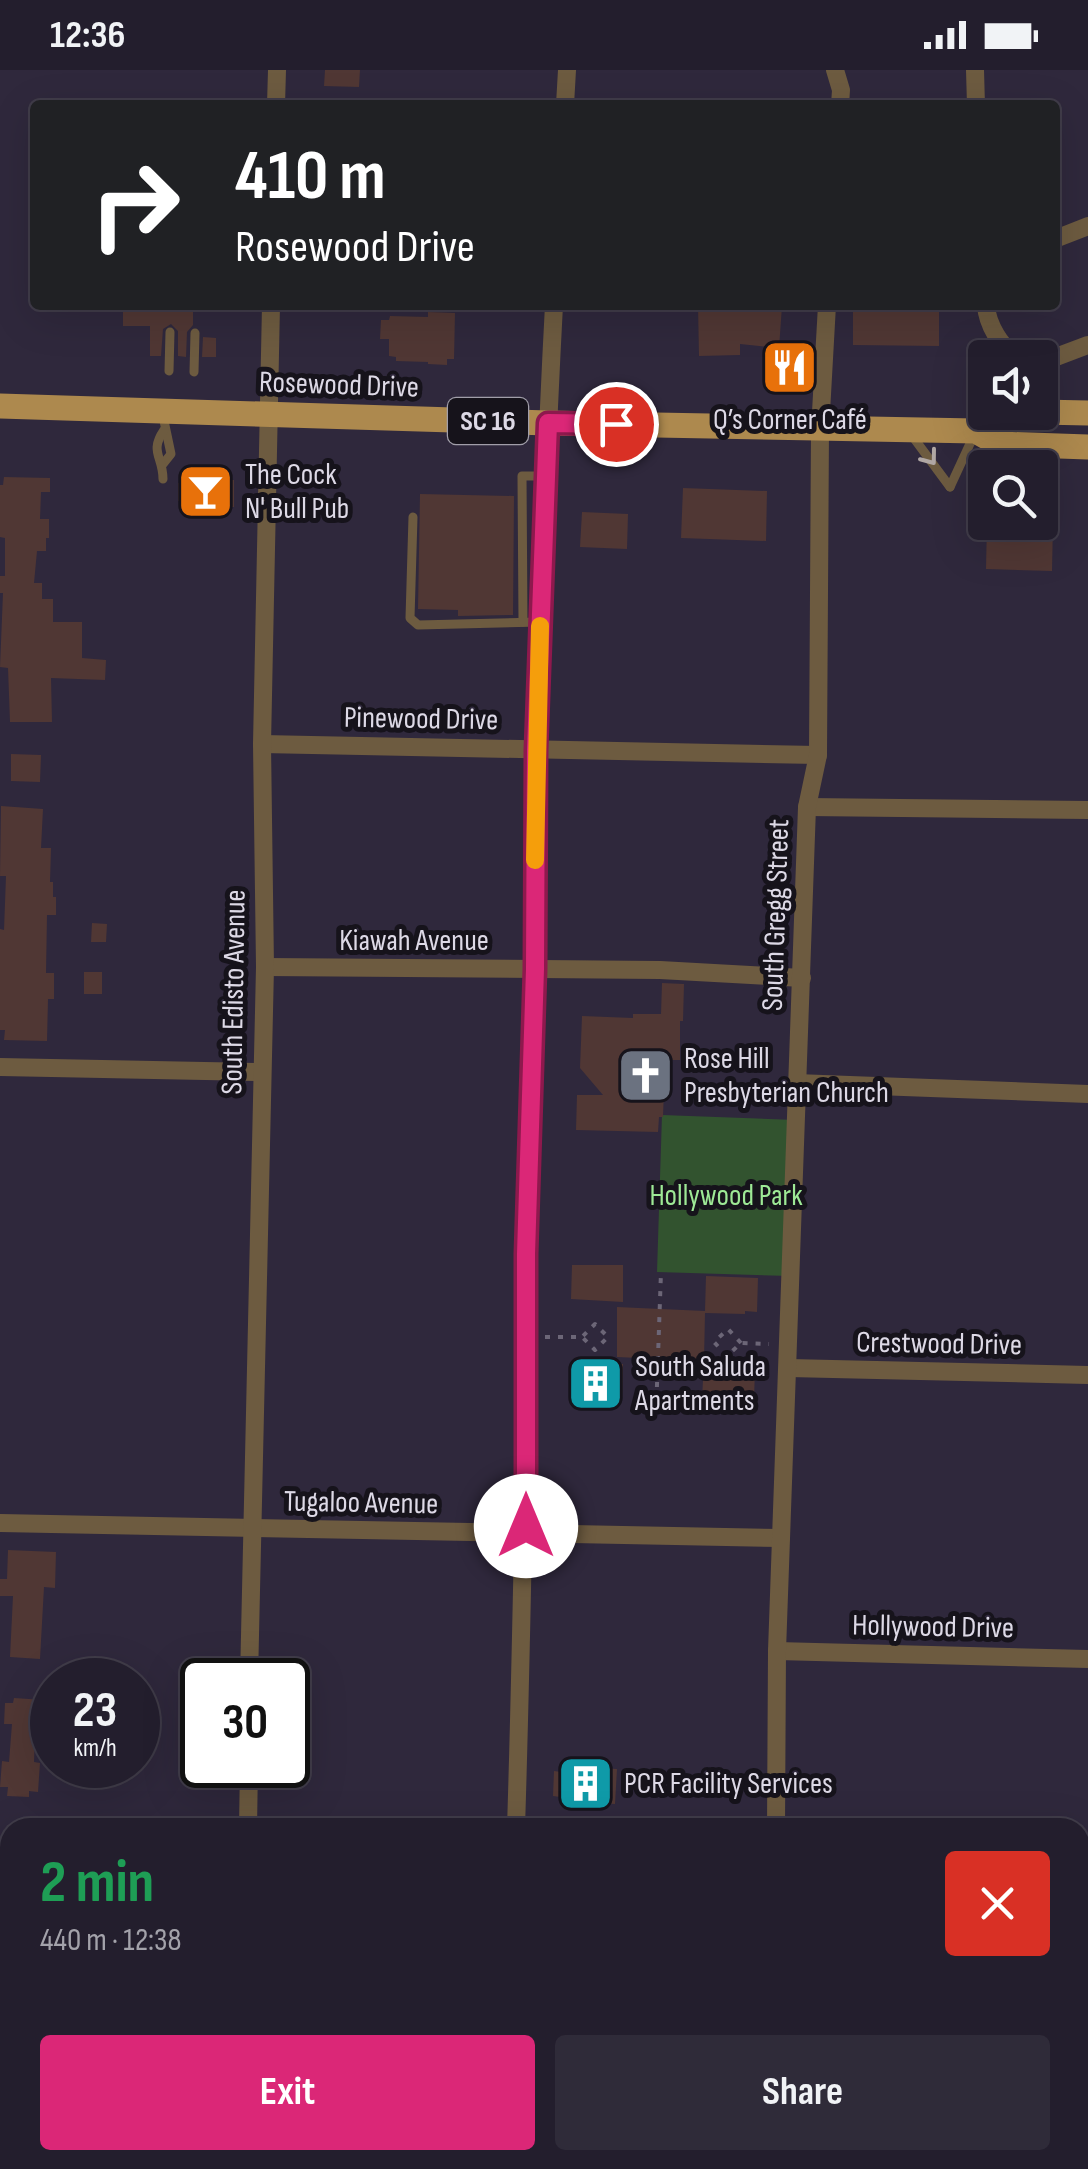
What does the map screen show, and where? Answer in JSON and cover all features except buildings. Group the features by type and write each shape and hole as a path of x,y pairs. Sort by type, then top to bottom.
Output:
{"main road":[{"name":"Rosewood Drive","path":"0,406 164,421 268,415 976,431 999,444 1088,446"},
{"path":"1058,412 1088,413"}],"street":[{"path":"276,100 277,70"},
{"path":"565,100 567,70"},
{"path":"835,70 840,100"},
{"path":"975,70 976,100"},
{"path":"1060,238 1088,226"},
{"name":"South Edisto Avenue","path":"249,1658 265,968 262,744 271,310"},
{"path":"516,1818 535,969 532,622 542,572 554,310"},
{"name":"South Gregg Street","path":"776,1818 776,1650 806,807 818,755 820,430 828,310"},
{"path":"986,310 1000,340"},
{"path":"1058,356 1088,344"},
{"name":"Pinewood Drive","path":"262,744 818,755"},
{"path":"806,807 1088,810"},
{"name":"Kiawah Avenue","path":"265,968 660,970 802,978"},
{"path":"0,1067 262,1072"},
{"path":"796,1083 1088,1094"},
{"name":"Crestwood Drive","path":"789,1368 1088,1375"},
{"name":"Tugaloo Avenue","path":"0,1523 781,1538"},
{"name":"Hollywood Drive","path":"776,1650 1088,1659"},
{"path":"248,1818 249,1788"}],"lane":[{"path":"169,371 170,332"},
{"path":"194,372 195,333"},
{"path":"163,479 156,442 164,421"},
{"path":"908,430 950,487 976,431"},
{"path":"413,517 410,618 418,625 532,622 522,572 522,476 546,476"},
{"path":"521,518 544,519"},
{"path":"522,572 542,572"}],"path":[{"path":"656,1413 661,1272"},
{"path":"540,1336 582,1337 595,1350 608,1336 595,1324 582,1337"},
{"path":"741,1343 727,1356 714,1342 728,1329 741,1343 789,1345"}],"green space":[{"name":"Hollywood Park","path":"662,1115 795,1120 790,1276 657,1272"}],"slow traffic":[{"path":"535,860 540,626"}],"place":[{"name":"Q’s Corner Café","path":"790,368"},
{"name":"The Cock N' Bull Pub","path":"206,492"},
{"name":"Rose Hill Presbyterian Church","path":"645,1076"},
{"name":"South Saluda Apartments","path":"596,1384"},
{"name":"PCR Facility Services","path":"585,1784"}],"route":[{"path":"526,1526 526,1254 535,969 536,750 548,423 616,424"}]}
